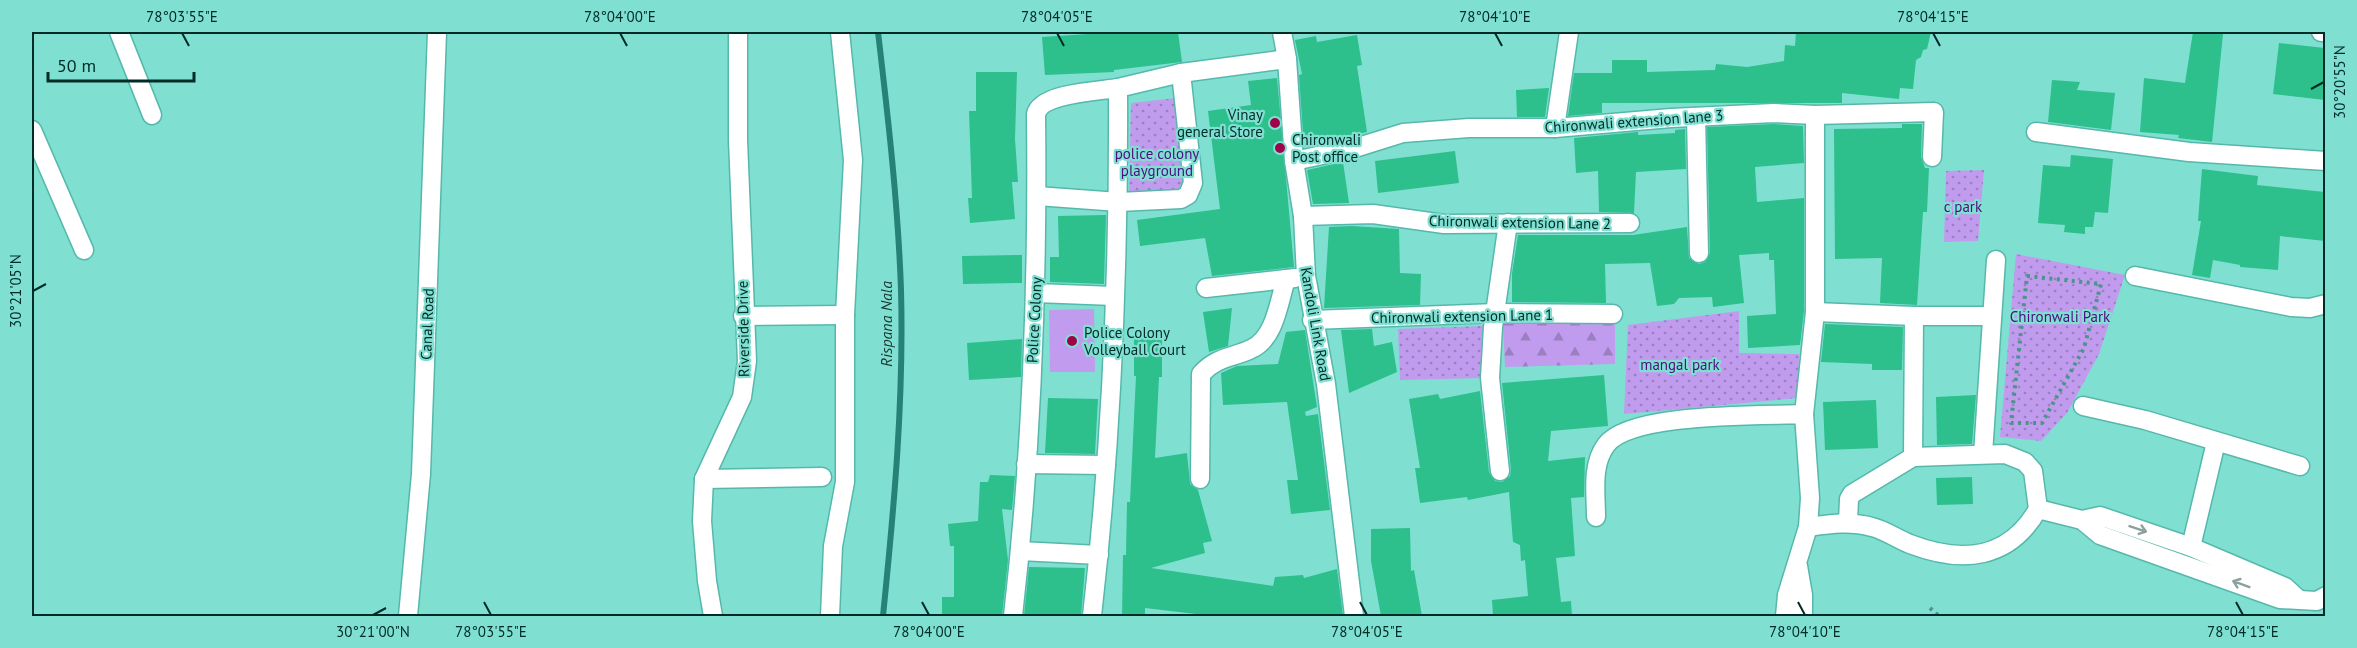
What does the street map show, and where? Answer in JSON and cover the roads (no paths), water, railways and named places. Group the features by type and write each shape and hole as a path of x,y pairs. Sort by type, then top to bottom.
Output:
{"street":[{"path":"119,32 152,115"},
{"name":"Canal Road","path":"408,616 421,474 436,32"},
{"name":"Riverside Drive","path":"713,616 707,581 702,521 704,479 742,397 747,360 743,316 738,32"},
{"path":"830,616 833,546 845,482 845,315 853,160 840,32"},
{"name":"Kandoli Link Road","path":"1282,32 1287,59 1294,161 1303,216 1306,276 1312,320 1326,384 1354,616"},
{"path":"1556,128 1569,32"},
{"path":"1092,616 1106,465 1119,202 1118,88 1180,73 1287,59"},
{"path":"1037,196 1119,202 1181,199 1192,190 1180,73"},
{"name":"Police Colony","path":"1013,616 1020,551 1036,293 1037,107 1053,98 1118,88"},
{"name":"Chironwali extension lane 3","path":"1294,161 1355,148 1402,133 1469,128 1556,128 1774,113 1815,116 1934,112 1932,157"},
{"path":"1785,616 1787,595 1808,527 1810,498 1804,414 1815,312 1815,116"},
{"path":"1696,117 1699,253"},
{"path":"32,130 84,250"},
{"path":"2036,132 2189,152 2325,161"},
{"name":"Chironwali extension Lane 2","path":"1303,216 1373,214 1444,224 1630,223"},
{"path":"1500,471 1490,378 1508,223"},
{"path":"1983,454 1996,260"},
{"path":"1206,288 1306,276"},
{"path":"2135,276 2291,306 2310,308 2325,304"},
{"path":"1200,479 1201,374 1218,359 1252,349 1262,343 1272,326 1286,279"},
{"path":"1036,293 1114,296"},
{"path":"1815,312 1992,316"},
{"name":"Chironwali extension Lane 1","path":"1312,320 1496,313 1613,314"},
{"path":"743,316 845,315"},
{"path":"1913,457 1914,316"},
{"path":"2083,406 2145,420 2300,466"},
{"path":"1596,517 1596,471 1601,456 1606,444 1632,427 1668,421 1804,414"},
{"path":"2191,547 2216,442"},
{"path":"1808,527 1848,522 1874,527 1911,544 1942,553 1977,555 2010,544 2028,526 2038,508 2033,471 2025,462 2005,454 1913,457 1852,494 1849,500 1848,522"},
{"path":"1026,464 1106,465"},
{"path":"704,479 822,477"},
{"path":"2038,508 2082,520 2100,535 2280,599 2297,598 2317,601 2325,596"},
{"path":"2082,520 2100,516 2191,547 2285,586 2297,598"},
{"path":"1020,551 1099,555"},
{"path":"1797,561 1803,595 1803,616"}],"waterway":[{"name":"Rispana Nala","path":"878,32 895,193 902,331 897,453 883,616"}],"place":[{"name":"Vinay general Store","path":"1275,123"},
{"name":"Chironwali Post office","path":"1280,148"},
{"name":"Police Colony Volleyball Court","path":"1072,341"}],"park label":[{"name":"police colony playground","path":"1157,162"},
{"name":"c park","path":"1963,206"},
{"name":"Chironwali Park","path":"2060,316"},
{"name":"mangal park","path":"1680,364"}]}
